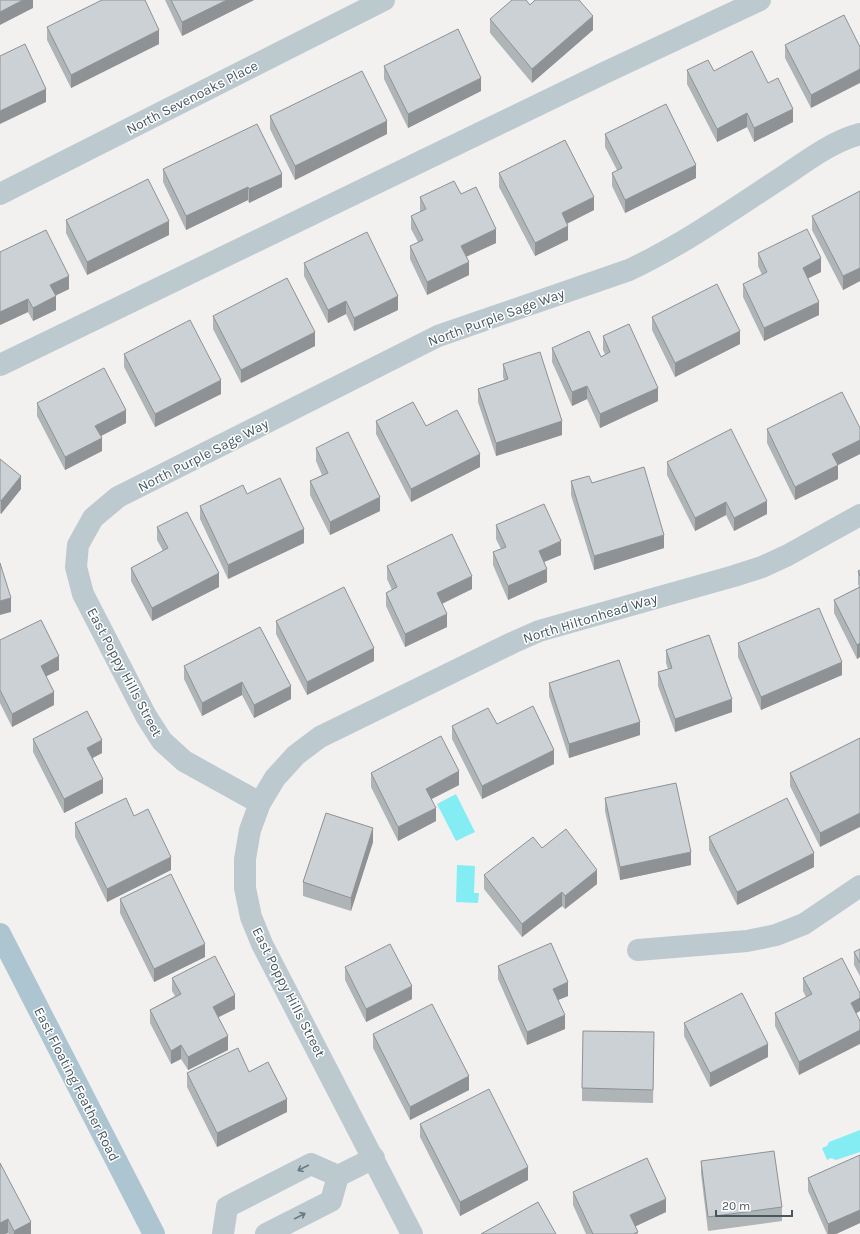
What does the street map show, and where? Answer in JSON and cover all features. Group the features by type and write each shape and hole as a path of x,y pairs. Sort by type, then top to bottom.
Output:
{"main road":[{"name":"East Floating Feather Road","path":"0,934 154,1234"}],"street":[{"name":"North Sevenoaks Place","path":"0,194 384,0"},
{"path":"0,365 760,0"},
{"name":"North Purple Sage Way","path":"78,545 93,518 118,497 438,336 629,270 656,258 682,243 824,150 851,136 860,134"},
{"name":"North Hiltonhead Way","path":"260,803 275,778 291,760 320,737 512,643 539,631 762,567 788,555 860,516"},
{"name":"East Poppy Hills Street","path":"78,545 76,567 83,594 146,716 162,740 184,761 260,803 250,830 245,859 245,888 251,917 266,951 412,1234"},
{"path":"638,950 747,940 776,935 804,924 860,886"},
{"path":"266,1234 331,1201 338,1176 374,1158"},
{"path":"223,1234 227,1207 311,1164 338,1176"}],"water":[{"path":"456,794 475,832 456,841 437,804"},
{"path":"457,865 475,866 474,893 479,893 478,903 456,902"},
{"path":"860,1130 860,1152 836,1160 831,1158 827,1160 822,1148 827,1146 829,1142"}],"building":[{"path":"0,0 23,0 0,12"},
{"path":"102,0 145,0 159,30 71,75 47,27"},
{"path":"171,0 227,0 182,22"},
{"path":"512,0 526,0 530,5 535,0 579,0 593,16 532,69 490,19"},
{"path":"844,15 860,47 860,69 811,95 785,45"},
{"path":"458,29 481,78 408,114 384,66"},
{"path":"25,44 46,89 0,111 0,56"},
{"path":"752,51 768,83 778,78 793,109 754,128 747,113 717,129 687,70 708,60 714,71"},
{"path":"362,71 387,121 295,166 270,116"},
{"path":"666,104 696,165 625,200 612,173 622,168 605,134"},
{"path":"257,124 282,174 249,189 248,187 186,216 163,169"},
{"path":"565,140 594,197 562,213 568,226 535,243 499,173"},
{"path":"148,179 169,221 87,262 66,220"},
{"path":"454,181 461,194 476,187 496,229 461,246 469,262 427,282 410,246 423,240 411,216 426,209 420,197"},
{"path":"860,191 860,268 843,276 812,216"},
{"path":"807,229 821,258 803,268 819,302 764,328 743,284 767,272 758,253"},
{"path":"46,230 69,276 50,285 56,296 33,308 28,299 0,312 0,252"},
{"path":"367,232 398,296 354,318 346,301 328,310 304,263"},
{"path":"287,278 315,332 241,370 213,316"},
{"path":"717,284 740,331 675,363 652,317"},
{"path":"190,320 221,380 155,414 124,354"},
{"path":"629,324 658,388 600,414 587,386 572,392 552,348 589,331 601,357 610,352 603,336"},
{"path":"540,352 562,421 496,443 478,389 508,379 503,364"},
{"path":"104,368 126,410 95,426 102,438 65,457 37,403"},
{"path":"842,392 860,428 860,440 832,454 838,465 795,487 767,429"},
{"path":"413,402 426,426 457,410 480,454 411,489 376,421"},
{"path":"731,429 767,501 734,518 726,502 695,518 667,462"},
{"path":"348,432 380,497 330,522 310,481 328,473 316,448"},
{"path":"0,459 21,476 1,501 0,500"},
{"path":"644,467 664,535 594,556 571,481 589,476 592,483"},
{"path":"280,478 304,529 228,565 200,506 243,485 247,494"},
{"path":"544,504 561,541 539,551 547,569 508,586 493,552 506,547 496,525"},
{"path":"187,512 219,573 152,608 131,568 168,548 157,527"},
{"path":"452,534 472,576 437,593 447,614 405,634 386,593 397,587 387,566"},
{"path":"0,563 11,598 0,601"},
{"path":"344,587 374,648 307,682 276,621"},
{"path":"860,587 860,643 857,645 834,600"},
{"path":"819,608 842,662 761,697 738,643"},
{"path":"41,620 59,656 41,666 54,692 12,714 0,690 0,640"},
{"path":"260,627 291,686 254,705 242,682 202,703 184,666"},
{"path":"709,635 732,699 675,719 658,672 672,668 666,650"},
{"path":"619,660 640,722 569,744 549,683"},
{"path":"533,706 554,750 482,786 452,726 488,708 497,724"},
{"path":"87,711 102,740 87,748 103,779 64,799 33,739"},
{"path":"441,736 459,771 426,789 436,808 398,827 371,773"},
{"path":"860,738 860,813 820,833 790,773"},
{"path":"676,783 691,852 620,867 605,798"},
{"path":"126,798 134,816 148,809 171,857 107,889 75,823"},
{"path":"787,798 814,853 737,892 709,837"},
{"path":"326,813 373,828 351,898 303,882"},
{"path":"566,829 597,870 565,896 562,892 522,924 484,875 533,837 542,848"},
{"path":"171,874 205,944 154,969 120,899"},
{"path":"551,943 568,982 553,989 565,1015 527,1032 498,966"},
{"path":"390,944 412,986 366,1009 345,967"},
{"path":"860,949 860,963 854,952"},
{"path":"215,956 235,995 213,1007 228,1036 188,1057 181,1045 171,1051 150,1010 181,994 172,978"},
{"path":"842,958 860,993 860,998 851,1003 860,1021 860,1030 799,1062 775,1013 812,994 803,978"},
{"path":"742,993 768,1044 710,1073 684,1023"},
{"path":"432,1004 469,1076 410,1107 373,1034"},
{"path":"583,1031 654,1032 653,1090 582,1088"},
{"path":"238,1048 249,1072 268,1062 287,1099 217,1133 187,1073"},
{"path":"489,1089 528,1167 460,1202 420,1124"},
{"path":"774,1151 782,1207 708,1217 701,1161"},
{"path":"860,1155 860,1210 828,1224 808,1178"},
{"path":"647,1158 666,1199 630,1215 638,1232 633,1234 593,1234 573,1192"},
{"path":"0,1163 31,1222 14,1231 8,1219 0,1223"},
{"path":"538,1202 556,1234 481,1234"}]}
